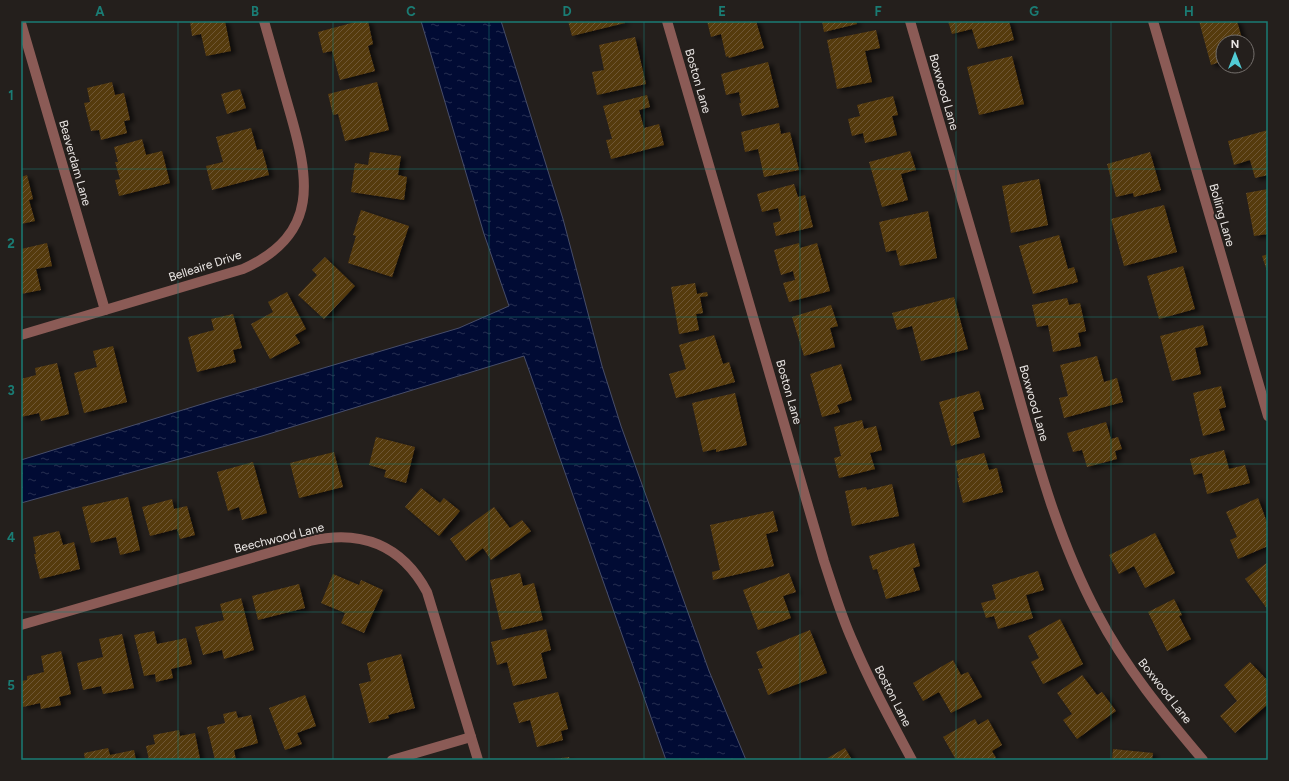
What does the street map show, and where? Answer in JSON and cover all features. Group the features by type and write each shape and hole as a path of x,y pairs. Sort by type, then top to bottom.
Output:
{"street":[{"name":"Belleaire Drive","path":"21,335 243,269 267,257 285,240 292,229 302,206 305,174 297,137 264,21"},
{"name":"Boston Lane","path":"667,21 826,568 845,622 862,663 881,704 912,760"},
{"name":"Boxwood Lane","path":"910,21 1038,464 1072,562 1098,615 1131,670 1149,695 1203,760"},
{"name":"Bolling Lane","path":"1153,21 1268,416"},
{"name":"Beaverdam Lane","path":"21,23 105,310"},
{"name":"Beechwood Lane","path":"21,625 310,541 334,537 365,539 398,555 421,580 432,605 478,760"},
{"path":"392,760 471,737"}],"water":[{"path":"421,21 501,21 563,219 602,366 621,426 709,671 746,760 666,760 524,356 262,436 21,503 21,460 215,400 459,328 509,306 484,234"}],"building":[{"path":"190,21 225,21 231,51 206,56 201,34 192,36"},
{"path":"359,21 368,21 373,44 368,46 375,71 340,80 332,51 323,53 318,32"},
{"path":"568,21 625,21 625,23 572,36"},
{"path":"707,21 756,21 764,48 729,58 728,56 726,57 721,34 711,37"},
{"path":"822,21 856,21 857,24 824,32"},
{"path":"948,21 1009,21 1014,40 978,49 972,29 952,34"},
{"path":"1199,21 1237,21 1241,34 1215,34 1215,64 1211,65"},
{"path":"876,30 880,48 865,51 872,82 837,89 827,40"},
{"path":"635,37 646,84 597,95 592,72 604,70 599,45"},
{"path":"1012,56 1024,104 979,115 967,67"},
{"path":"768,62 779,107 742,116 739,103 741,103 739,92 726,95 721,74"},
{"path":"112,82 115,95 124,93 130,120 124,121 127,133 101,140 99,130 91,131 84,103 90,102 87,88"},
{"path":"377,82 389,130 345,141 338,114 333,115 328,94"},
{"path":"240,89 246,108 227,114 221,94"},
{"path":"647,95 650,107 639,110 644,128 659,124 664,145 611,159 606,140 612,139 603,106"},
{"path":"893,96 898,115 892,116 897,135 865,143 863,133 852,136 848,119 860,116 857,105"},
{"path":"779,123 781,134 790,132 799,170 764,177 758,149 745,152 741,132"},
{"path":"251,128 257,150 262,149 269,175 212,190 206,166 223,162 216,137"},
{"path":"1268,130 1268,175 1255,178 1250,160 1234,165 1228,141"},
{"path":"142,139 146,155 162,151 170,183 119,196 115,180 120,179 115,162 118,162 114,147"},
{"path":"910,151 916,170 901,174 908,200 882,207 869,162"},
{"path":"370,152 401,156 398,175 407,177 404,200 351,192 355,163 368,165"},
{"path":"1150,152 1161,190 1134,197 1133,193 1116,197 1107,164"},
{"path":"27,175 33,199 29,200 35,221 21,224 21,177"},
{"path":"1039,179 1048,225 1011,233 1002,186"},
{"path":"794,184 798,197 805,195 813,227 776,236 773,223 781,221 778,208 762,212 757,194"},
{"path":"1268,189 1268,234 1254,236 1246,193"},
{"path":"1164,205 1177,252 1124,266 1111,219"},
{"path":"361,210 409,226 392,277 348,263 356,236 353,235"},
{"path":"928,211 937,258 900,266 896,250 886,252 879,222"},
{"path":"1059,235 1068,269 1074,267 1078,282 1033,294 1019,246"},
{"path":"47,243 52,266 36,269 41,290 21,294 21,249"},
{"path":"799,243 800,248 817,243 830,291 789,302 783,283 795,280 793,271 781,275 774,250"},
{"path":"1268,254 1268,274 1262,256"},
{"path":"325,257 355,286 324,319 298,295 317,275 312,270"},
{"path":"1183,266 1195,309 1159,319 1147,276"},
{"path":"695,283 697,294 707,292 708,296 700,297 703,313 696,314 699,330 679,334 671,287"},
{"path":"287,292 306,329 295,335 300,343 270,359 251,324 273,312 268,302"},
{"path":"954,297 968,349 921,361 912,326 897,330 892,313"},
{"path":"1067,298 1069,305 1080,303 1086,331 1078,333 1081,346 1053,352 1048,325 1037,327 1032,305"},
{"path":"831,305 838,326 830,328 835,347 804,356 792,317"},
{"path":"233,314 242,348 233,350 236,362 197,372 188,337 214,330 211,319"},
{"path":"1203,325 1208,345 1195,348 1201,374 1172,381 1160,336"},
{"path":"714,335 723,364 729,362 735,382 676,398 669,374 686,369 679,345"},
{"path":"113,346 127,402 84,413 74,373 97,367 93,351"},
{"path":"1097,356 1104,382 1117,378 1123,402 1064,418 1059,398 1068,396 1060,365"},
{"path":"57,363 69,414 41,421 39,413 21,417 21,379 36,375 35,368"},
{"path":"841,364 852,400 837,405 840,412 822,417 810,374"},
{"path":"1221,386 1226,407 1219,409 1225,430 1203,436 1193,393"},
{"path":"979,391 984,409 973,412 980,437 951,446 939,402"},
{"path":"735,393 747,445 716,452 716,449 703,452 692,403"},
{"path":"862,420 864,429 876,426 882,450 870,453 875,469 839,478 834,458 841,456 834,427"},
{"path":"1106,422 1111,439 1118,437 1122,449 1115,451 1117,459 1087,467 1082,450 1073,452 1067,433"},
{"path":"376,437 415,447 406,483 384,477 386,470 369,465"},
{"path":"1224,450 1229,469 1245,465 1250,483 1207,494 1202,473 1194,475 1190,459"},
{"path":"334,452 343,487 299,498 290,463"},
{"path":"984,453 989,470 997,468 1003,492 963,503 957,478 959,478 955,461"},
{"path":"253,462 267,513 242,520 239,507 228,511 217,472"},
{"path":"892,484 899,516 852,526 845,491 866,487 867,490"},
{"path":"421,488 440,503 444,498 460,511 439,536 405,507"},
{"path":"128,497 140,550 120,555 116,537 91,543 82,507"},
{"path":"1258,498 1268,525 1268,546 1238,559 1230,540 1237,537 1226,512"},
{"path":"172,499 174,509 187,506 195,535 180,539 177,529 150,536 142,507"},
{"path":"494,507 510,528 522,520 531,531 491,560 483,548 466,561 450,539"},
{"path":"773,511 778,531 766,534 774,566 713,580 712,572 720,570 710,525"},
{"path":"59,531 63,545 74,542 80,569 40,579 34,554 36,554 33,537"},
{"path":"1155,533 1175,573 1145,588 1134,566 1119,574 1109,555"},
{"path":"914,543 920,566 913,568 920,590 886,599 877,569 873,570 869,556"},
{"path":"1268,562 1268,610 1245,579"},
{"path":"1038,571 1044,590 1026,595 1033,618 998,629 994,616 986,618 981,603 996,599 992,585"},
{"path":"520,573 523,586 534,583 543,620 502,630 490,580"},
{"path":"789,573 796,592 783,596 791,618 758,630 743,590"},
{"path":"333,574 359,585 361,580 383,590 364,633 341,623 345,613 321,603"},
{"path":"299,584 305,608 258,620 252,596"},
{"path":"241,598 254,650 224,659 222,650 203,655 195,627 224,620 220,604"},
{"path":"1174,599 1182,615 1179,616 1191,639 1167,651 1148,612"},
{"path":"1060,619 1083,664 1043,684 1031,662 1039,658 1028,636"},
{"path":"546,629 551,650 541,653 547,678 513,686 507,662 497,665 491,642"},
{"path":"810,630 827,673 768,695 758,669 763,668 756,652"},
{"path":"154,631 157,644 186,638 192,664 171,669 173,678 156,682 155,674 144,676 134,635"},
{"path":"122,634 134,688 103,694 101,686 83,690 77,663 103,657 99,639"},
{"path":"61,651 71,694 59,697 61,705 41,709 40,703 23,707 21,681 27,680 27,676 44,672 41,656"},
{"path":"401,654 415,708 388,715 389,718 369,723 359,684 371,681 367,663"},
{"path":"953,660 961,675 968,672 982,697 951,713 939,692 923,701 913,683"},
{"path":"1250,662 1268,681 1268,704 1235,733 1220,716 1237,701 1224,685"},
{"path":"1082,675 1097,695 1102,692 1116,711 1077,739 1063,720 1072,714 1057,693"},
{"path":"558,692 568,729 561,731 563,740 537,747 530,720 519,723 513,703"},
{"path":"305,695 316,726 297,733 302,744 285,750 269,708"},
{"path":"236,711 238,718 251,715 258,743 234,750 236,760 215,760 207,727 225,723 223,714"},
{"path":"975,719 978,725 988,719 1002,745 992,751 996,758 992,760 956,760 943,737"},
{"path":"179,730 180,736 195,733 200,759 149,760 146,746 155,744 153,735"},
{"path":"108,748 110,755 134,750 136,760 85,760 84,753"},
{"path":"845,748 852,760 824,760"},
{"path":"1113,749 1153,753 1152,760 1112,760"},
{"path":"569,757 570,760 554,760 554,759"}]}
